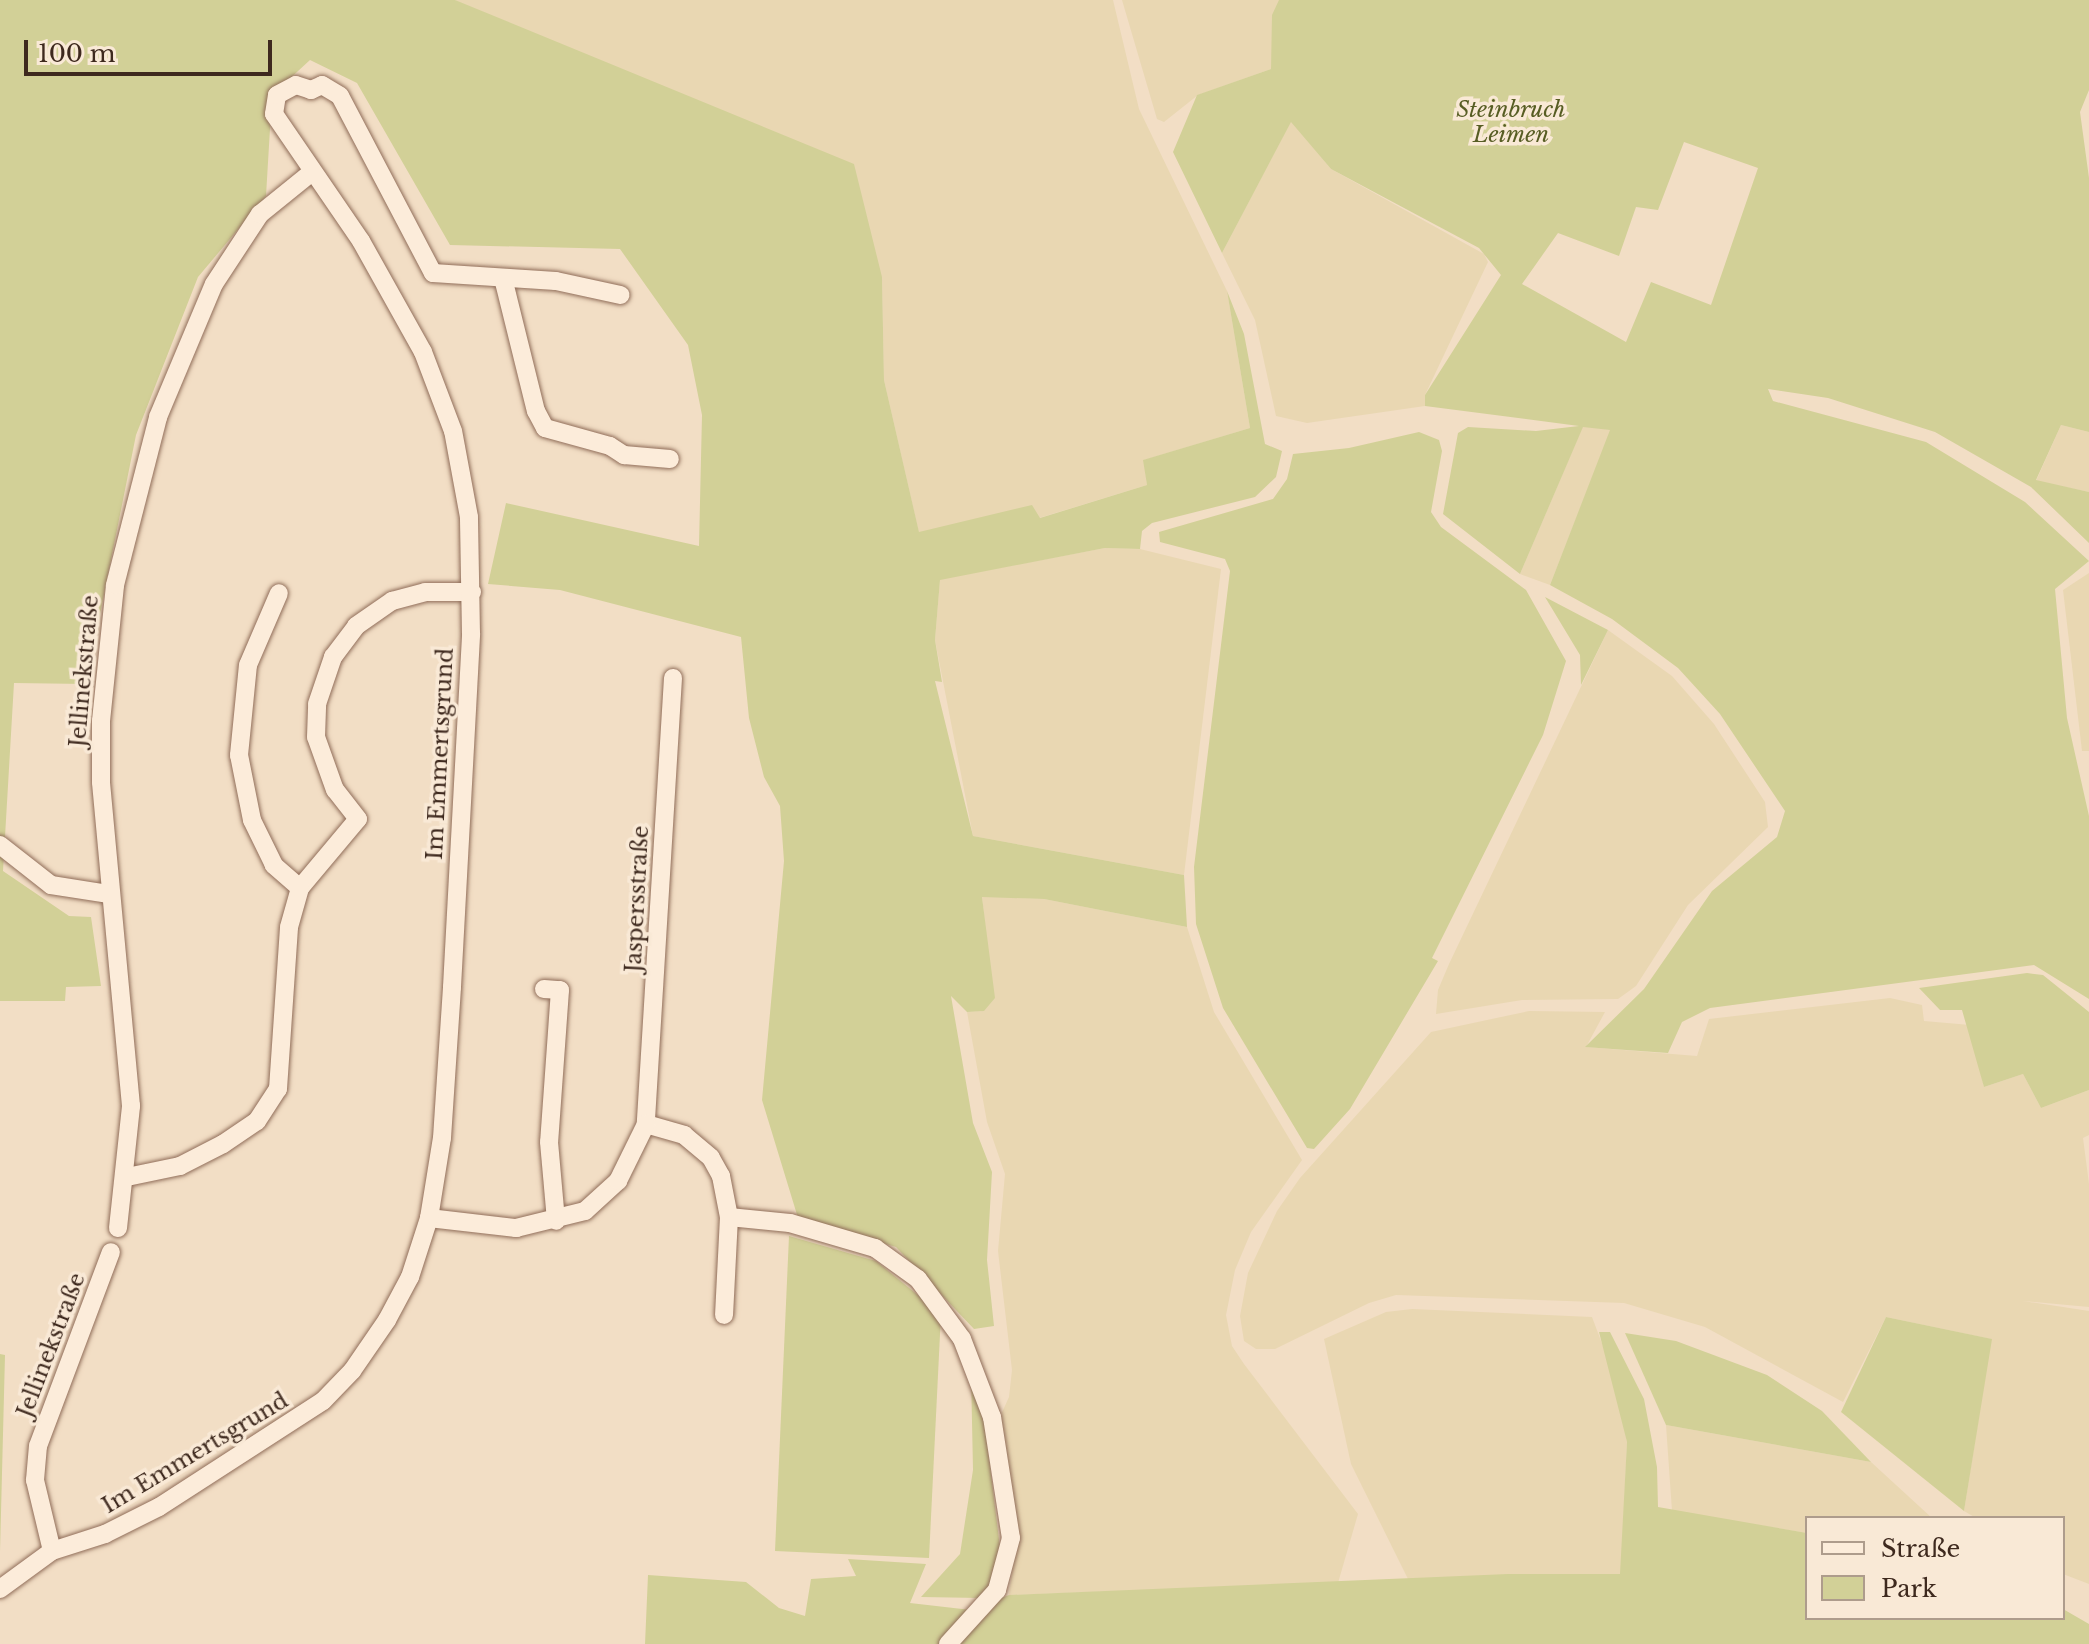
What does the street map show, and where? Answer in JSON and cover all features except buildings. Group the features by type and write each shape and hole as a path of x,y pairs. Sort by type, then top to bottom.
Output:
{"street":[{"name":"Im Emmertsgrund","path":"0,1589 52,1551 105,1534 159,1507 323,1401 352,1371 387,1320 410,1277 429,1218 444,1116 472,583 465,488 444,401 406,317 274,114 277,95 296,85 311,90 322,85 340,96 429,269 556,281 621,295"},
{"name":"Jellinekstraße","path":"118,1228 127,1177 128,1050 109,894 101,782 105,665 115,585 142,468 177,367 231,253 260,214 312,172"},
{"path":"503,278 536,411 545,428 610,446 624,455 670,459"},
{"path":"127,1177 203,1155 251,1126 274,1099 281,1065 289,927 300,888 358,819 335,790 316,737 317,704 333,657 356,626 392,601 472,583"},
{"path":"279,593 248,665 239,755 252,820 274,865 300,888"},
{"name":"Jaspersstraße","path":"429,1218 486,1227 556,1221 601,1200 618,1181 646,1124 673,678"},
{"path":"0,845 51,885 109,894"},
{"path":"544,989 560,990 549,1142 556,1221"},
{"path":"646,1124 684,1135 711,1158 721,1176 729,1217 724,1315"},
{"path":"729,1217 790,1223 875,1248 918,1279 962,1339 992,1417 1011,1538 997,1590 948,1644"},
{"name":"Jellinekstraße","path":"52,1551 35,1480 38,1446 111,1252"}],"shaded area":[{"path":"455,0 1113,0 1139,109 1227,291 1250,428 1144,460 1147,485 1039,518 1032,506 919,533 884,380 882,277"},
{"path":"1122,0 1282,0 1275,16 1271,69 1198,95 1164,122 1157,119"},
{"path":"1291,121 1331,169 1484,254 1488,262 1425,395 1425,406 1307,423 1276,416 1255,320 1222,253"},
{"path":"2061,425 2089,432 2089,492 2036,481"},
{"path":"1583,426 1611,430 1550,585 1520,574"},
{"path":"1105,548 1140,549 1221,569 1184,875 973,836 935,640 940,579"},
{"path":"2089,573 2089,751 2082,751 2063,590"},
{"path":"1608,630 1672,676 1714,724 1765,802 1768,827 1688,905 1636,986 1618,999 1522,1000 1436,1014 1438,990 1449,964"},
{"path":"982,896 1044,899 1187,927 1214,1012 1302,1160 1251,1232 1235,1270 1226,1315 1232,1346 1358,1514 1338,1583 1009,1595 1017,1530 999,1419 1009,1397 1012,1370 998,1251 1005,1174 987,1122 967,1012 984,1011 987,942"},
{"path":"1890,998 1922,1005 1924,1021 1970,1025 1984,1087 2023,1074 2041,1108 2089,1090 2089,1135 2083,1138 2089,1184 2089,1307 2023,1301 2089,1311 2089,1584 2065,1575 2065,1516 1973,1516 1964,1511 1991,1339 1886,1317 1843,1402 1705,1327 1624,1303 1396,1295 1369,1303 1275,1349 1256,1349 1244,1341 1240,1316 1248,1273 1277,1211 1300,1178 1431,1032 1529,1011 1605,1012 1586,1047 1697,1056 1709,1019"},
{"path":"1412,1309 1592,1317 1615,1378 1627,1442 1621,1574 1409,1581 1351,1464 1324,1339 1386,1312"},
{"path":"1666,1425 1871,1462 1930,1516 1805,1516 1805,1533 1672,1511"}],"green space":[{"path":"0,0 455,0 854,164 882,277 884,380 919,532 1032,505 1040,518 1147,485 1143,460 1250,428 1227,291 1244,334 1265,444 1282,451 1276,477 1255,497 1152,523 1142,531 1140,549 1105,548 940,580 935,640 942,682 935,681 973,836 1184,875 1187,927 1044,899 982,897 995,998 984,1011 967,1012 951,996 973,1123 992,1172 987,1260 994,1326 974,1329 896,1247 798,1218 762,1100 784,861 780,806 764,777 749,718 741,637 560,590 488,584 506,503 699,546 702,415 688,345 620,249 450,245 357,83 310,60 272,95 266,196 198,277 136,435 86,684 14,683 3,871 69,916 91,917 101,986 66,987 65,1001 0,1001"},
{"name":"Steinbruch Leimen","path":"1279,0 2089,0 2089,90 2080,112 2089,178 2089,432 2061,425 2036,480 2089,492 2089,543 2031,487 1935,432 1828,398 1768,389 1773,401 1926,442 2025,502 2089,561 2055,589 2067,718 2089,816 2089,999 2034,965 1710,1008 1682,1022 1668,1053 1585,1047 1644,989 1712,891 1777,837 1785,811 1720,714 1678,668 1612,619 1550,585 1610,430 1583,427 1520,574 1443,514 1458,433 1468,427 1536,431 1579,426 1425,406 1425,395 1501,275 1479,248 1331,169 1291,122 1222,253 1173,152 1197,95 1271,69 1272,15","holes":["1684,142 1758,168 1711,305 1651,282 1626,342 1522,284 1558,233 1619,256 1636,207 1658,210"]},
{"path":"1419,432 1439,440 1442,451 1431,512 1441,527 1526,590 1566,661 1543,735 1432,958 1438,961 1350,1109 1314,1149 1307,1148 1223,1008 1196,924 1194,867 1230,571 1225,559 1160,542 1159,532 1273,499 1287,479 1293,454 1349,448"},
{"path":"1545,597 1608,630 1581,685 1580,655"},
{"path":"2027,973 2043,975 2089,1012 2089,1090 2041,1108 2023,1074 1984,1087 1962,1010 1940,1010 1919,988"},
{"path":"789,1236 876,1261 941,1314 929,1558 775,1551"},
{"path":"1886,1317 1992,1339 1964,1511 1841,1412"},
{"path":"1599,1332 1610,1332 1644,1399 1657,1467 1658,1507 1805,1533 1805,1620 2065,1620 2065,1610 2089,1624 2089,1644 645,1644 648,1575 746,1582 779,1608 805,1616 811,1579 856,1576 848,1559 926,1564 910,1603 971,1610 1009,1595 1508,1574 1620,1574 1627,1442"},
{"path":"1625,1333 1676,1341 1767,1375 1822,1411 1871,1462 1666,1425"},
{"path":"0,1354 5,1355 0,1552"},
{"path":"971,1374 984,1416 1001,1556 993,1582 981,1598 921,1597 960,1554 973,1470"}]}
